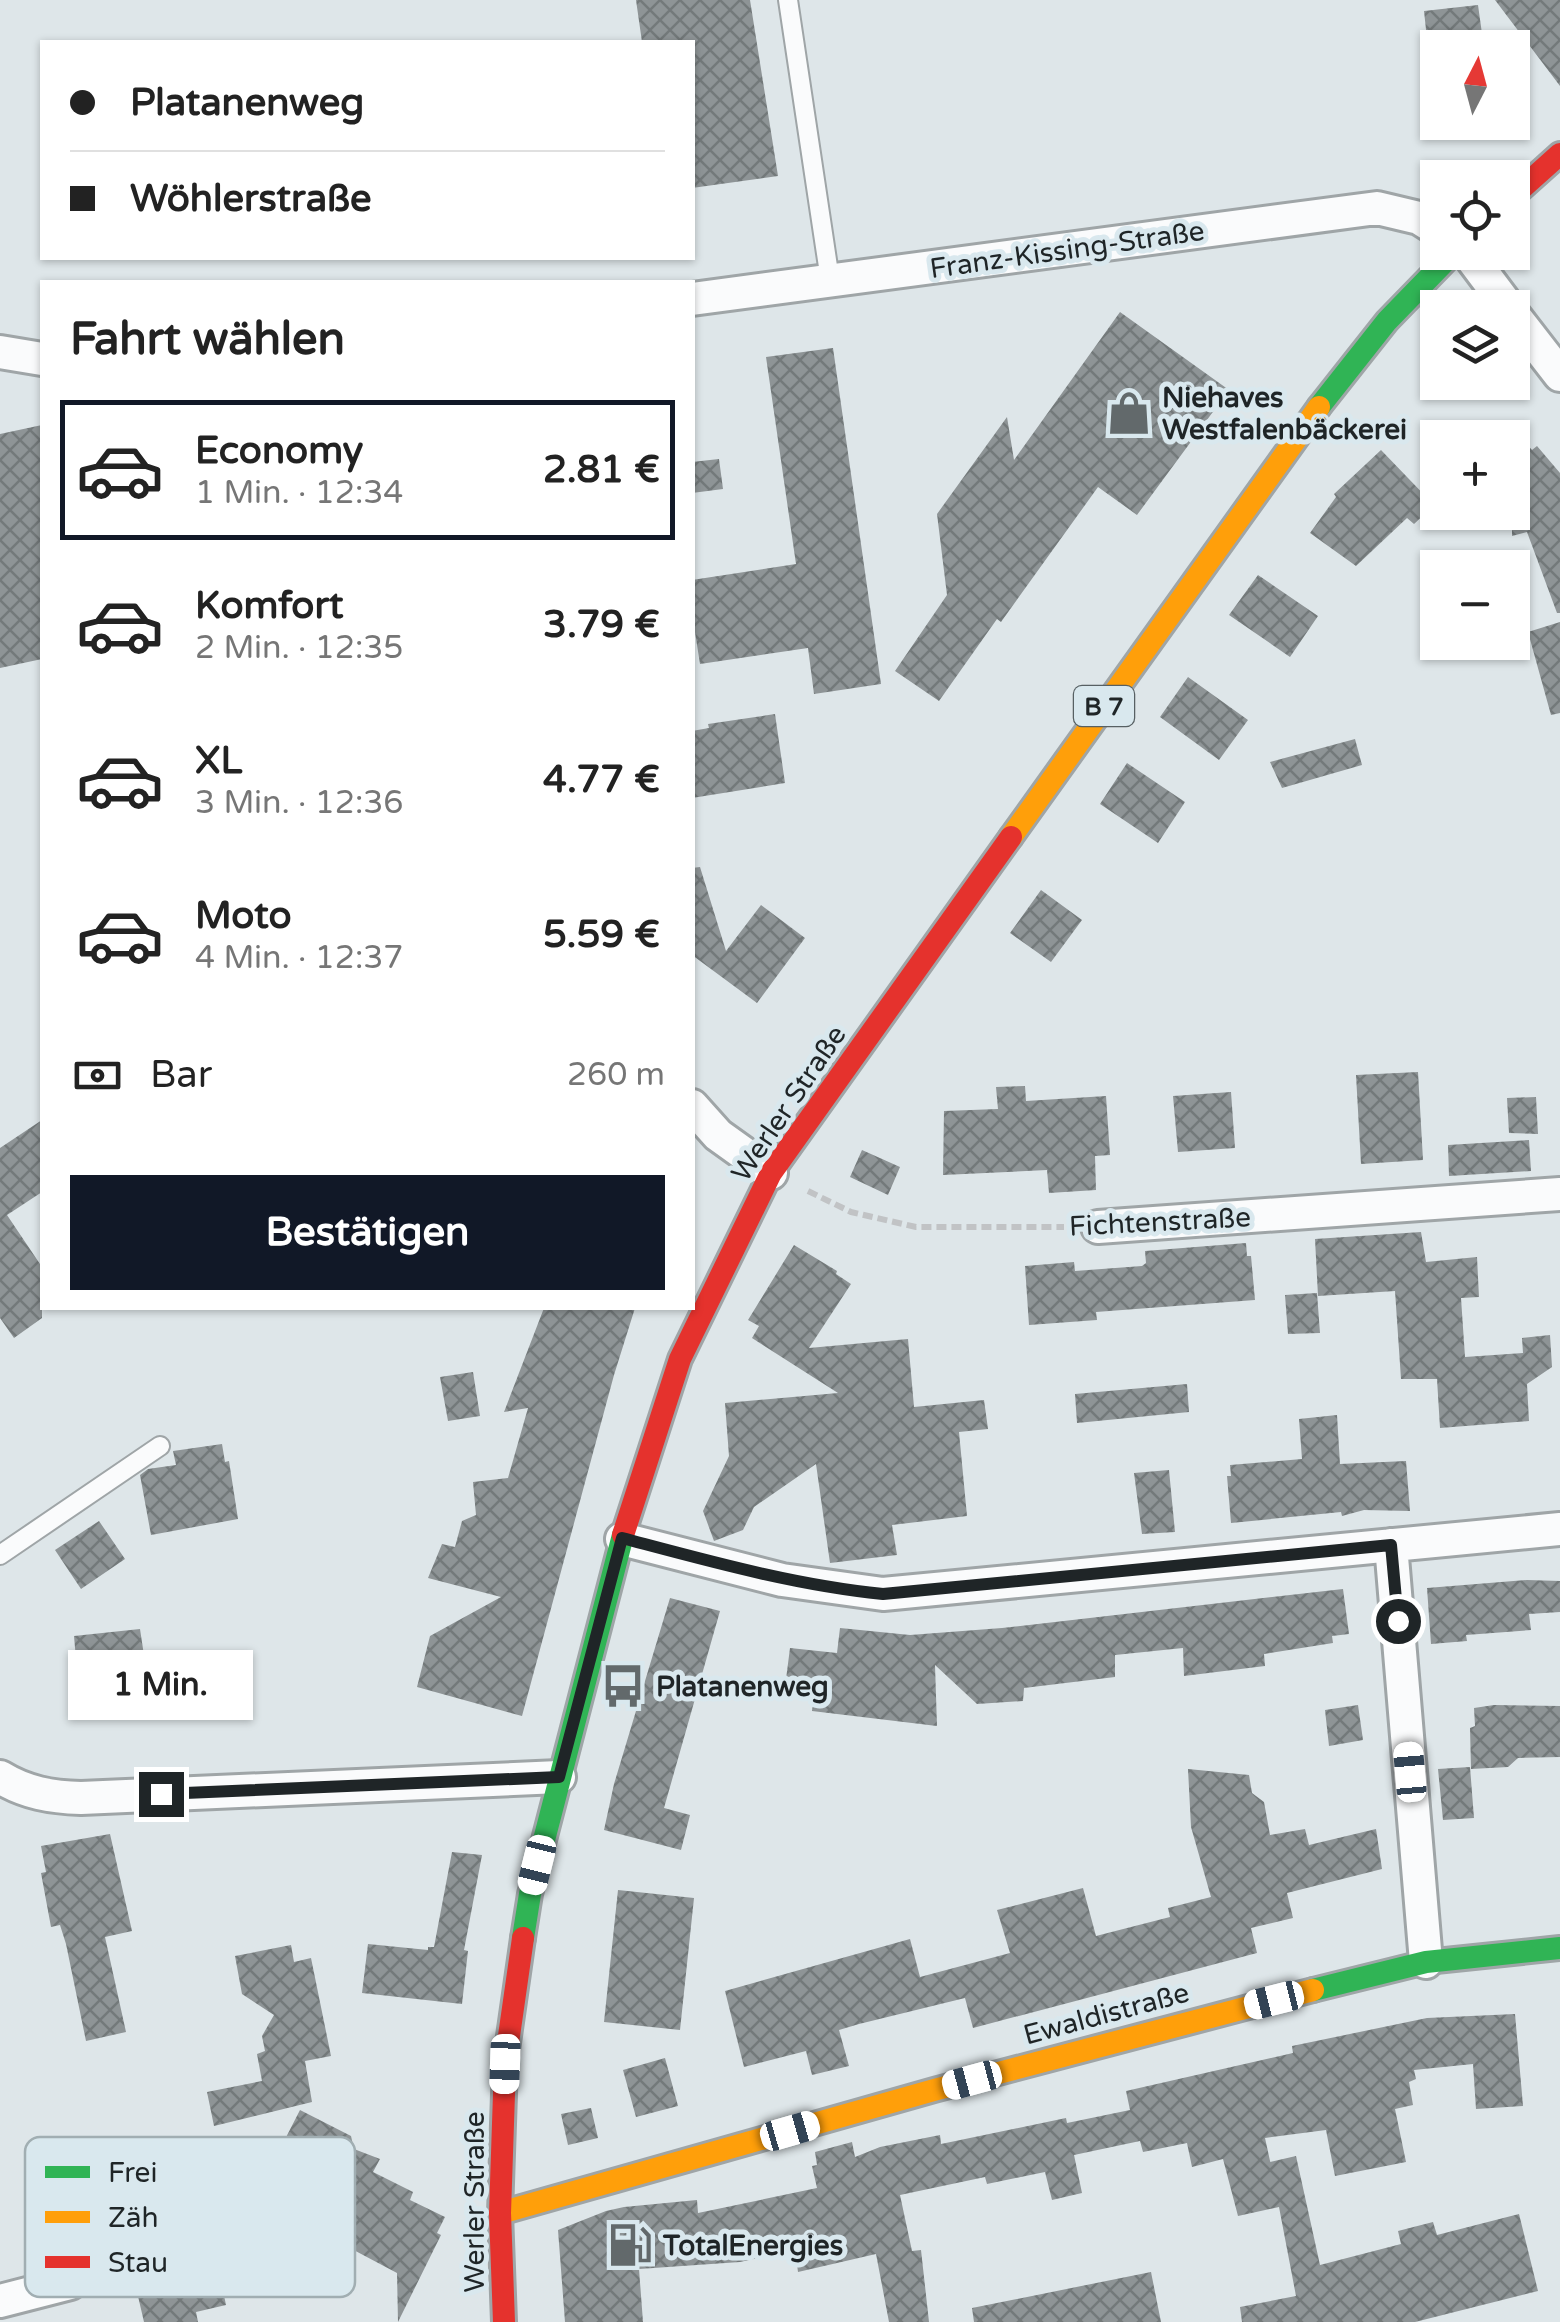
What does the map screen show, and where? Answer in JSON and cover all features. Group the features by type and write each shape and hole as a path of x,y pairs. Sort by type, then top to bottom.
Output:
{"main road":[{"path":"1530,182 1560,154"},
{"name":"Werler Straße","path":"504,2322 500,2214 505,2064 530,1894 622,1538 680,1359 771,1173 1305,425 1388,321 1437,270"},
{"name":"Ewaldistraße","path":"500,2214 934,2090 1426,1962 1560,1948"}],"street":[{"name":"Franz-Kissing-Straße","path":"695,299 1377,208 1420,219"},
{"path":"1530,336 1560,375"},
{"path":"0,352 40,360"},
{"path":"695,1109 718,1135 771,1173"},
{"name":"Fichtenstraße","path":"1098,1227 1560,1194"},
{"path":"622,1538 782,1580 832,1590 883,1594 1560,1529"},
{"path":"1391,1545 1426,1962"},
{"path":"0,1778 22,1790 51,1797 81,1798 559,1777"},
{"path":"0,2302 25,2295"}],"lane":[{"path":"788,0 830,280"},
{"path":"0,1555 160,1446"}],"path":[{"name":"Fichtenstraße","path":"771,1173 851,1212 916,1227 1098,1227"}],"building":[{"path":"636,0 750,0 778,176 695,188 695,40 642,40"},
{"path":"1495,0 1560,0 1560,86 1530,46 1530,30 1518,30"},
{"path":"1478,5 1481,30 1426,30 1424,11"},
{"path":"1120,312 1229,390 1137,515 1098,487 939,701 895,671 947,595 937,514 1007,417 1014,460"},
{"path":"833,348 881,684 814,694 808,648 700,664 695,632 695,580 796,564 766,357"},
{"path":"40,425 40,659 0,668 0,434"},
{"path":"1537,446 1560,473 1560,613 1527,532 1512,536 1512,530 1530,530 1530,448"},
{"path":"1381,450 1420,490 1420,518 1414,524 1407,518 1356,566 1310,533 1336,497 1334,494"},
{"path":"719,459 723,489 695,493 695,462"},
{"path":"1258,575 1318,616 1290,657 1229,615"},
{"path":"1560,622 1560,713 1551,715 1530,631"},
{"path":"1188,677 1248,720 1219,760 1160,717"},
{"path":"775,714 785,783 695,798 695,730 709,728 708,724"},
{"path":"1355,739 1362,765 1282,788 1270,762"},
{"path":"1127,763 1185,802 1158,843 1100,804"},
{"path":"700,867 726,951 761,905 805,938 757,1003 695,957 695,868"},
{"path":"1041,890 1082,920 1051,962 1010,933"},
{"path":"1418,1072 1423,1160 1361,1164 1356,1075"},
{"path":"1025,1086 1026,1101 1106,1096 1110,1155 1095,1156 1096,1190 1049,1193 1047,1170 943,1175 944,1111 998,1109 996,1087"},
{"path":"1231,1092 1235,1148 1178,1152 1173,1096"},
{"path":"1536,1097 1538,1134 1509,1133 1507,1098"},
{"path":"40,1121 40,1193 7,1215 40,1264 42,1318 14,1338 0,1318 0,1148"},
{"path":"1529,1140 1531,1171 1449,1176 1448,1145"},
{"path":"862,1150 900,1167 888,1195 850,1177"},
{"path":"1421,1232 1426,1262 1477,1257 1479,1297 1461,1298 1465,1357 1523,1353 1522,1338 1550,1335 1552,1367 1527,1384 1529,1421 1440,1428 1437,1379 1401,1379 1395,1291 1318,1296 1315,1239"},
{"path":"1246,1243 1255,1300 1096,1312 1097,1320 1029,1325 1025,1266 1074,1262 1075,1271 1142,1266 1146,1263 1145,1251"},
{"path":"794,1245 851,1284 809,1348 908,1339 914,1407 984,1400 988,1429 959,1432 967,1516 892,1525 897,1555 830,1563 816,1464 754,1507 743,1530 714,1541 703,1511 729,1456 725,1403 838,1393 752,1338 759,1326 748,1320"},
{"path":"1317,1293 1320,1333 1288,1334 1285,1295"},
{"path":"543,1310 634,1310 522,1716 417,1687 430,1636 501,1597 428,1578 442,1544 455,1547 462,1521 476,1515 473,1482 508,1478 528,1408 504,1412"},
{"path":"473,1372 480,1416 448,1421 440,1377"},
{"path":"1187,1384 1189,1412 1077,1423 1075,1394"},
{"path":"1337,1415 1340,1464 1406,1461 1410,1511 1364,1510 1342,1516 1341,1512 1231,1523 1227,1476 1231,1476 1230,1465 1302,1459 1299,1419"},
{"path":"222,1444 225,1462 229,1461 238,1519 151,1535 140,1475 148,1469 176,1465 173,1451"},
{"path":"1169,1470 1175,1532 1142,1534 1134,1473"},
{"path":"99,1521 125,1559 81,1589 55,1550"},
{"path":"1560,1581 1560,1612 1529,1614 1531,1630 1466,1635 1467,1641 1431,1644 1427,1588"},
{"path":"1343,1589 1349,1634 1332,1636 1333,1643 1264,1654 1265,1666 1184,1676 1183,1648 1115,1655 1115,1677 1024,1688 1023,1701 977,1704 935,1665 937,1726 812,1711 815,1690 785,1687 790,1648 837,1653 840,1628 910,1635 1002,1628"},
{"path":"670,1598 720,1611 664,1808 690,1815 681,1850 604,1830"},
{"path":"140,1629 145,1662 77,1671 74,1636"},
{"path":"1358,1705 1363,1740 1329,1746 1325,1710"},
{"path":"1560,1706 1560,1757 1518,1758 1508,1767 1471,1769 1470,1728 1475,1726 1474,1708"},
{"path":"1470,1767 1474,1818 1443,1820 1438,1769"},
{"path":"1188,1769 1249,1775 1252,1793 1264,1802 1270,1835 1305,1829 1309,1845 1376,1829 1382,1869 1287,1893 1293,1918 1251,1928 1257,1953 973,2028 965,1998 859,2024 839,2030 849,2066 812,2075 806,2051 744,2067 725,1991 910,1939 920,1977 1010,1953 997,1910 1083,1888 1096,1936 1170,1917 1168,1908 1211,1897 1191,1827"},
{"path":"110,1834 132,1931 105,1937 126,2032 86,2041 66,1944 60,1925 51,1927 41,1873 46,1872 41,1846"},
{"path":"452,1852 482,1855 464,1950 468,1951 462,2004 362,1993 368,1944 428,1950 434,1947"},
{"path":"618,1890 694,1898 680,2030 604,2022"},
{"path":"291,1945 294,1962 311,1958 331,2056 305,2061 312,2102 214,2126 207,2092 262,2081 257,2054 265,2051 262,2036 274,2015 242,1994 235,1956"},
{"path":"1515,2014 1523,2106 1476,2109 1473,2064 1414,2070 1416,2079 1409,2082 1413,2105 1395,2109 1406,2162 1335,2176 1326,2130 1265,2138 1270,2162 1296,2156 1320,2265 1401,2244 1398,2231 1433,2222 1437,2235 1519,2214 1538,2291 1415,2322 1242,2322 1240,2307 1296,2296 1279,2207 1238,2216 1223,2159 1192,2167 1187,2143 1143,2152 1140,2141 1074,2155 1082,2193 1052,2200 1045,2172 987,2184 985,2177 900,2195 912,2251 921,2250 929,2322 889,2322 876,2254 798,2272 795,2250 740,2262 639,2269 643,2322 565,2322 558,2230 606,2211 697,2200 698,2213 817,2188 812,2166 817,2165 815,2152 852,2142 855,2157 880,2147 940,2135 941,2144 1066,2118 1067,2123 1130,2110 1126,2091 1293,2053 1292,2046 1427,2018"},
{"path":"665,2058 678,2106 636,2117 623,2070"},
{"path":"591,2108 598,2138 568,2145 561,2114"},
{"path":"300,2110 351,2137 286,2137"},
{"path":"355,2149 380,2159 373,2172 413,2192 410,2200 445,2217 437,2233 441,2235 398,2322 397,2273 355,2251"},
{"path":"1151,2272 1161,2322 974,2322 972,2308"},
{"path":"138,2297 224,2297 226,2305 196,2312 198,2322 144,2322"}],"traffic: fast":[{"path":"1319,407 1387,321 1437,270"},
{"path":"523,1938 530,1894 623,1535"},
{"path":"1313,1990 1426,1962 1560,1948"}],"traffic: slow":[{"path":"1011,837 1319,407"},
{"path":"500,2213 934,2090 1313,1990"}],"traffic: jam":[{"path":"1530,181 1560,154"},
{"path":"623,1535 680,1359 771,1173 1011,837"},
{"path":"504,2322 500,2213 505,2064 523,1938"}],"place":[{"name":"Niehaves Westfalenbäckerei","path":"1129,413"},
{"name":"Platanenweg","path":"623,1686"},
{"name":"TotalEnergies","path":"630,2245"}],"route":[{"path":"161,1794 559,1777 622,1538 782,1580 832,1590 883,1594 1391,1545 1398,1621"}]}
